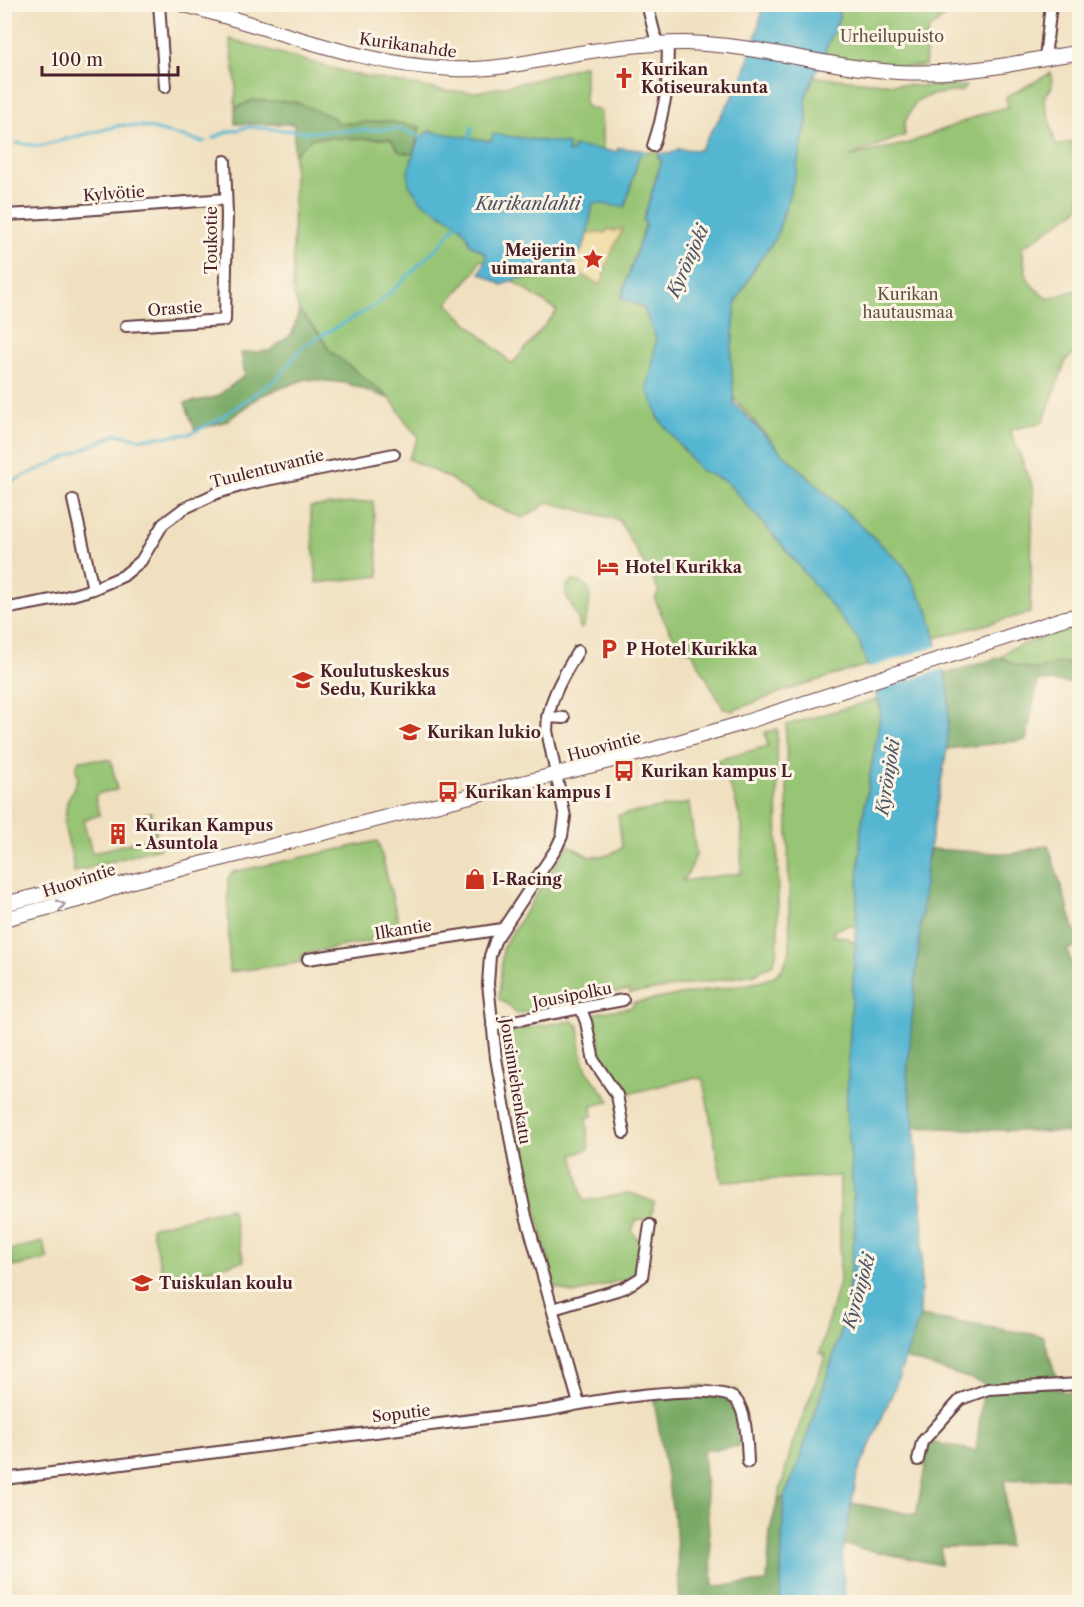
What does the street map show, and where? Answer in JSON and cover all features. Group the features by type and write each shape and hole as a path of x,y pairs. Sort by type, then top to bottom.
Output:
{"main road":[{"name":"Kurikanahde","path":"180,4 335,50 400,63 452,69 484,69 624,46 662,43 743,48 871,70 898,72 970,70 1080,53"},
{"name":"Huovintie","path":"4,920 90,897 129,882 641,753 743,723 1005,637 1080,615"},
{"name":"Huovintie","path":"4,904 85,884 129,882"}],"street":[{"path":"159,4 165,87"},
{"path":"647,4 662,43 667,90 653,146"},
{"path":"1045,58 1051,4"},
{"name":"Toukotie","path":"225,160 225,320"},
{"name":"Kylvötie","path":"4,215 226,199"},
{"name":"Orastie","path":"126,326 225,320"},
{"name":"Tuulentuvantie","path":"4,609 62,598 93,589 123,576 141,561 163,524 183,509 217,493 247,484 394,454"},
{"path":"73,500 93,589"},
{"path":"564,718 547,717 554,697 578,651"},
{"name":"Jousimiehenkatu","path":"547,717 547,731 565,817 562,836 556,849 495,941 490,956 488,984 496,1058 526,1216 579,1404"},
{"name":"Ilkantie","path":"308,959 502,929"},
{"name":"Jousipolku","path":"492,1025 622,1000"},
{"path":"581,1009 594,1061 616,1095 624,1133"},
{"path":"554,1309 624,1288 642,1277 650,1225"},
{"path":"918,1460 922,1442 961,1400 988,1389 1080,1384"},
{"name":"Soputie","path":"4,1479 550,1410 678,1391 711,1392 729,1395 735,1399 741,1407 745,1425 748,1462"}],"green space":[{"name":"Urheilupuisto","path":"838,5 959,5 928,30 925,66 898,67 859,62 824,54 839,18"},
{"path":"230,39 353,74 446,91 476,92 539,79 585,65 585,106 601,111 603,150 617,152 618,148 659,153 658,158 662,159 643,221 646,222 621,298 643,307 656,339 647,387 700,470 727,482 782,545 859,640 867,665 784,691 732,711 723,708 692,652 680,648 664,620 655,599 659,591 619,520 549,502 523,518 481,501 449,478 408,459 419,437 391,399 329,350 319,333 299,311 293,289 294,154 312,138 390,139 400,152 420,127 387,121 337,124 253,100 235,108 236,84","holes":["480,259 557,311 512,364 447,304 475,271"]},
{"name":"Kurikan hautausmaa","path":"1051,73 1052,87 1044,98 1056,146 1079,140 1079,208 1022,248 1030,283 1049,299 1079,289 1080,349 1066,360 1043,422 1010,430 1033,488 1030,613 935,638 928,610 903,565 779,450 733,397 731,358 736,302 756,266 776,238 795,176 807,121 806,96 814,77 918,86 966,86 962,91 931,95 916,101 904,124 905,135 848,157 909,143 985,113 1008,107 1006,97"},
{"path":"253,100 296,102 335,118 337,124 387,121 420,127 413,154 400,152 390,139 312,138 294,154 294,124 235,124 235,108"},
{"path":"299,311 319,333 329,350 391,399 346,383 306,379 260,396 227,421 195,430 185,403 216,397 245,375 241,353 269,351 292,334"},
{"path":"373,501 379,576 317,583 310,507"},
{"path":"574,581 582,583 589,592 589,607 583,628 580,628 565,591 566,587"},
{"path":"1067,629 1079,629 1079,667 1070,664 1038,670 1015,665 1001,657 1010,649"},
{"path":"1001,657 1015,665 1038,670 1058,663 1079,667 1079,684 1038,680 1026,740 947,749 949,691 945,674"},
{"path":"878,699 881,710 861,829 856,927 848,925 833,931 834,936 846,937 855,944 846,1109 855,1227 846,1314 796,1470 784,1497 777,1503 792,1445 826,1355 820,1353 840,1277 840,1176 722,1182 703,1079 693,1078 627,1094 610,1074 600,1053 593,1019 596,1013 633,1007 633,1003 759,982 780,971 790,950 786,725"},
{"path":"777,729 778,934 777,952 773,964 755,974 630,994 629,990 516,1014 510,1006 499,999 503,947 568,845 590,857 609,855 622,847 618,815 689,803 696,855 690,870 682,881 741,873 742,826 734,796 717,760 768,746 765,732"},
{"path":"79,760 111,760 117,790 100,793 95,797 100,815 83,820 92,853 149,838 143,814 151,812 160,848 74,872 64,826 67,802 78,778 76,768"},
{"path":"378,841 402,935 302,954 303,962 229,972 228,878 233,872"},
{"path":"1048,845 1079,943 1079,946 1067,950 1079,987 1079,1133 914,1127 907,1074 926,866 930,849 1013,854"},
{"path":"572,1021 579,1026 581,1052 587,1071 610,1101 592,1106 593,1116 586,1118 589,1149 573,1155 583,1201 630,1193 654,1202 651,1220 636,1220 632,1231 641,1244 639,1269 631,1277 574,1294 555,1287 528,1178 502,1040 507,1031"},
{"path":"231,1208 244,1261 164,1280 151,1227"},
{"path":"43,1242 48,1259 14,1267 10,1250"},
{"path":"920,1316 1043,1336 1061,1392 1079,1391 1079,1477 1005,1480 1008,1547 941,1547 941,1565 844,1545 852,1503 916,1515 930,1442 976,1451 984,1383 905,1358"},
{"path":"702,1386 737,1390 728,1403 734,1411 739,1446 703,1451 713,1586 767,1582 770,1530 777,1503 784,1497 780,1602 680,1602 676,1531 654,1400 657,1390"}],"sand":[{"name":"Meijerin uimaranta","path":"623,228 600,285 569,268 581,252 588,233 605,233 608,229 614,231"}],"water":[{"name":"Kyrönjoki","path":"763,5 838,5 839,18 806,96 807,121 795,176 776,238 756,266 736,302 731,358 734,403 779,450 903,565 928,610 949,691 947,749 926,866 907,1074 923,1223 920,1316 894,1390 857,1475 842,1555 845,1602 780,1602 784,1497 796,1470 846,1314 855,1227 846,1109 861,829 881,710 859,640 782,545 727,482 700,470 659,419 647,387 656,339 643,307 621,298 646,223 643,221 662,160 658,158 659,153 670,154 678,149 700,150 741,83"},
{"name":"Kurikanlahti","path":"429,131 491,141 493,134 568,144 568,152 573,152 573,146 617,152 618,148 641,150 625,207 593,203 586,240 575,261 567,269 556,275 517,279 502,285 480,273 486,254 470,244 467,235 458,224 422,202 409,185 408,171 418,140"}],"pier":[{"path":"940,645 946,668 872,692 865,669"}],"waterway":[{"path":"17,143 39,146 122,125 145,127 205,141"},
{"path":"470,138 472,126"},
{"path":"213,138 249,127 306,132 400,129 421,137"},
{"path":"640,152 645,153"},
{"path":"4,485 117,434 140,439 190,434 219,419 278,378 303,346 376,305 443,242 458,224"}],"place":[{"name":"Kurikan Kotiseurakunta","path":"624,78"},
{"name":"Meijerin uimaranta","path":"593,259"},
{"name":"Hotel Kurikka","path":"608,567"},
{"name":"P Hotel Kurikka","path":"609,649"},
{"name":"Koulutuskeskus Sedu, Kurikka","path":"303,680"},
{"name":"Kurikan lukio","path":"410,732"},
{"name":"Kurikan kampus L","path":"624,771"},
{"name":"Kurikan kampus I","path":"448,792"},
{"name":"Kurikan Kampus - Asuntola","path":"118,834"},
{"name":"I-Racing","path":"475,879"},
{"name":"Tuiskulan koulu","path":"142,1283"}]}
